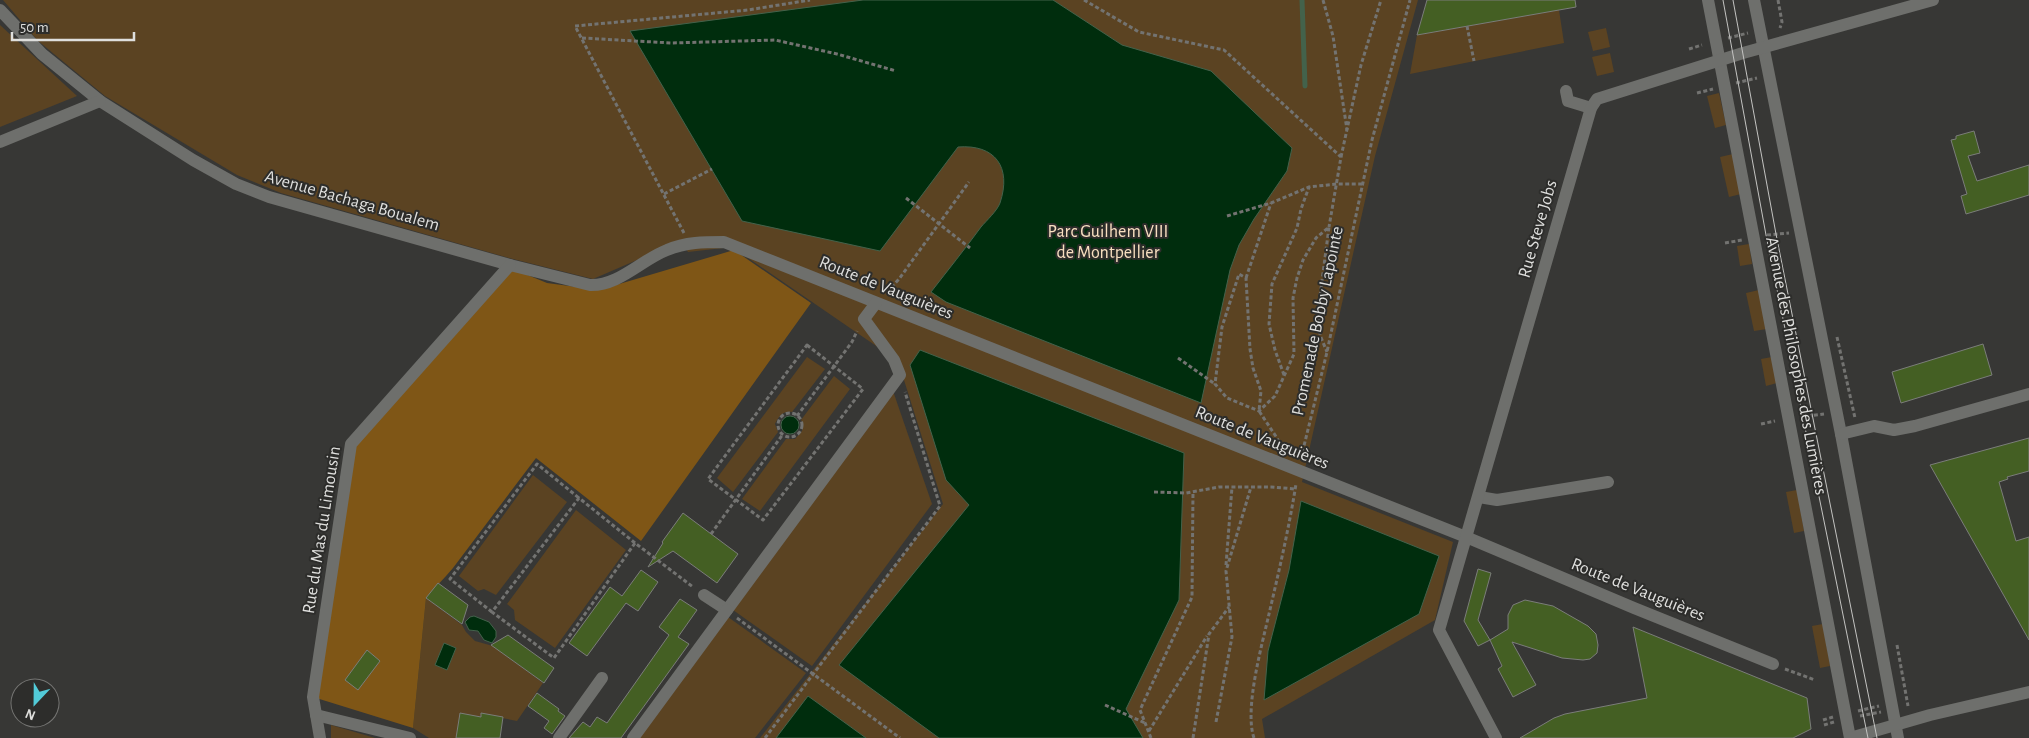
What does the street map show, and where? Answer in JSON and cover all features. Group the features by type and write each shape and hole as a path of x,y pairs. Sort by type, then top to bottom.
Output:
{"street":[{"name":"Avenue des Philosophes des Lumières","path":"1708,0 1850,738"},
{"name":"Avenue des Philosophes des Lumières","path":"1754,0 1842,434 1895,724"},
{"path":"1566,91 1568,101 1592,108 1596,99 1604,96 1763,47 1933,0"},
{"name":"Avenue Bachaga Boualem","path":"0,10 42,54 100,102 193,160 236,184 270,197 510,265 590,285 600,286 611,282 665,251 690,244 724,242 737,246"},
{"path":"0,142 100,102"},
{"name":"Rue Steve Jobs","path":"1496,738 1439,630 1466,537 1480,497 1592,108"},
{"name":"Route de Vauguières","path":"737,246 1466,537 1773,664"},
{"name":"Rue du Mas du Limousin","path":"320,738 312,697 351,444 510,265"},
{"path":"633,738 900,375 894,360 864,319 876,303"},
{"path":"1842,434 1874,426 1894,430 2029,394"},
{"path":"1480,497 1497,500 1608,482"},
{"path":"704,595 726,610"},
{"path":"559,738 602,678"},
{"path":"1850,738 1895,724 2029,692"},
{"path":"316,715 410,738"},
{"path":"1895,724 1898,738"}],"path":[{"path":"690,244 575,26 748,10 810,0"},
{"path":"1084,0 1139,32 1224,50 1341,157"},
{"path":"1323,0 1333,36 1347,133"},
{"path":"1327,352 1320,335 1319,304 1329,227 1341,157 1361,65 1381,0"},
{"name":"Promenade Bobby Lapointe","path":"1254,738 1251,729 1255,676 1298,471 1327,352 1372,140 1410,0"},
{"path":"1467,26 1474,61"},
{"path":"582,38 671,42 775,40 837,54 896,72"},
{"path":"664,194 712,169"},
{"path":"876,303 899,279 969,182"},
{"path":"1227,216 1271,203 1309,188 1336,184 1362,184"},
{"path":"1284,375 1275,350 1269,324 1272,284 1297,228 1300,208 1309,188"},
{"path":"906,198 970,248"},
{"path":"1259,411 1261,391 1253,368 1250,349 1246,278 1271,203"},
{"path":"1259,411 1275,396 1294,354 1293,298 1297,278 1316,238 1329,227"},
{"path":"1215,384 1222,327 1239,274 1246,278"},
{"path":"797,416 852,342 864,319"},
{"path":"807,345 834,366 863,389 763,520 708,479 807,345"},
{"path":"1178,358 1215,384 1227,398 1259,411 1281,447"},
{"path":"765,738 940,506 900,375"},
{"path":"789,414 797,416 802,425 799,432 793,436 783,434 779,428 780,420 789,414"},
{"path":"711,534 783,434"},
{"path":"635,542 554,658 450,578 537,464 704,595"},
{"path":"1154,492 1193,492 1219,488 1251,487 1295,489"},
{"path":"1226,571 1251,487"},
{"path":"1216,722 1232,637 1226,571 1232,488"},
{"path":"1151,738 1140,710 1192,597 1193,492"},
{"path":"492,612 579,498"},
{"path":"1149,731 1208,634 1229,607"},
{"path":"726,610 900,738"},
{"path":"1193,738 1208,634"},
{"path":"1773,664 1815,680"},
{"path":"1105,705 1146,723"},
{"path":"1824,725 1908,705"}],"green space":[{"name":"Parc Guilhem VIII de Montpellier","path":"3,0 1418,0 1375,156 1302,482 1453,542 1435,620 1262,719 1265,738 760,738 943,504 898,361 732,247 688,252 681,241 593,279 509,258 281,193 237,175 105,96 37,40"},
{"path":"1559,10 1564,43 1410,74 1417,35"},
{"path":"0,25 77,96 0,127"},
{"path":"1606,28 1610,47 1593,51 1588,32"},
{"path":"1610,53 1614,72 1597,76 1592,57"},
{"path":"1719,93 1726,125 1715,128 1707,96"},
{"path":"1733,154 1741,194 1729,197 1720,157"},
{"path":"1749,244 1752,264 1740,266 1737,246"},
{"path":"1759,290 1767,329 1754,331 1746,293"},
{"path":"807,357 825,369 792,412 783,413 779,417 775,424 778,432 733,492 717,478"},
{"path":"1772,357 1777,383 1766,386 1761,359"},
{"path":"834,376 850,389 760,511 742,499 786,439 795,439 802,431 803,423 801,420"},
{"path":"893,391 932,504 812,666 733,610"},
{"path":"533,475 567,502 496,595 484,589 478,591 459,576"},
{"path":"1797,490 1804,531 1794,533 1786,492"},
{"path":"576,510 626,550 555,648 515,620 514,610 507,604"},
{"path":"426,598 462,625 475,641 493,646 543,683 517,721 482,714 481,717 461,714 456,738 429,738 413,728"},
{"path":"728,617 806,673 755,738 639,738"},
{"path":"1823,624 1830,666 1820,668 1812,626"},
{"path":"331,725 375,738 331,738"}],"shaded area":[{"path":"863,0 1053,0 1122,45 1211,71 1292,148 1287,171 1254,219 1239,245 1230,270 1201,403 946,302 931,292 999,206 1004,179 1002,169 991,154 982,149 958,147 880,251 742,221 630,31"},
{"path":"734,250 811,303 641,541 536,458 453,568 426,598 413,728 313,697 351,444 508,267 547,283 599,290"},
{"path":"920,350 1184,453 1179,600 1126,709 1143,738 939,738 839,665 969,505 946,480 910,365"},
{"path":"786,416 794,416 799,421 797,432 786,434 781,429 781,421"},
{"path":"1301,501 1439,556 1419,614 1264,700 1268,651 1289,570"},
{"path":"474,616 489,622 496,631 496,637 492,643 484,640 478,631 469,630 465,622"},
{"path":"444,643 456,648 447,670 435,665"},
{"path":"808,696 866,738 776,738"}],"building":[{"path":"1427,0 1575,0 1576,7 1417,35"},
{"path":"1974,131 1980,153 1968,156 1977,181 2029,165 2029,195 1966,214 1961,196 1967,194 1951,140 1956,139 1956,136"},
{"path":"1983,344 1992,375 1901,403 1892,372"},
{"path":"2029,438 2029,471 2007,477 2008,479 1999,482 2016,541 2029,537 2029,640 1930,465"},
{"path":"683,513 738,554 717,583 673,551 648,567 662,542"},
{"path":"1478,569 1491,573 1478,620 1490,640 1478,646 1464,621"},
{"path":"641,570 658,582 638,611 626,603 587,656 569,643 610,587 622,596"},
{"path":"438,583 468,605 462,624 426,598"},
{"path":"680,599 697,610 678,637 689,644 621,738 569,738 583,722 590,727 597,717 607,723 669,635 659,627"},
{"path":"1525,600 1553,606 1588,626 1596,634 1598,645 1597,653 1590,659 1583,660 1562,658 1512,642 1536,685 1513,697 1498,669 1502,666 1490,640 1508,629 1508,615 1513,605"},
{"path":"1633,627 1807,698 1811,729 1793,738 1520,738 1554,718 1565,714 1647,698"},
{"path":"508,635 554,668 544,683 491,645"},
{"path":"367,650 380,661 358,690 345,680"},
{"path":"537,693 559,709 558,711 565,716 552,734 544,728 549,721 528,706"},
{"path":"460,713 481,717 481,713 503,717 500,738 456,738"}],"waterway":[{"path":"1302,0 1305,86"}],"tram line":[{"path":"1723,0 1766,235 1868,738"},
{"path":"1733,0 1776,234 1877,738"}]}
